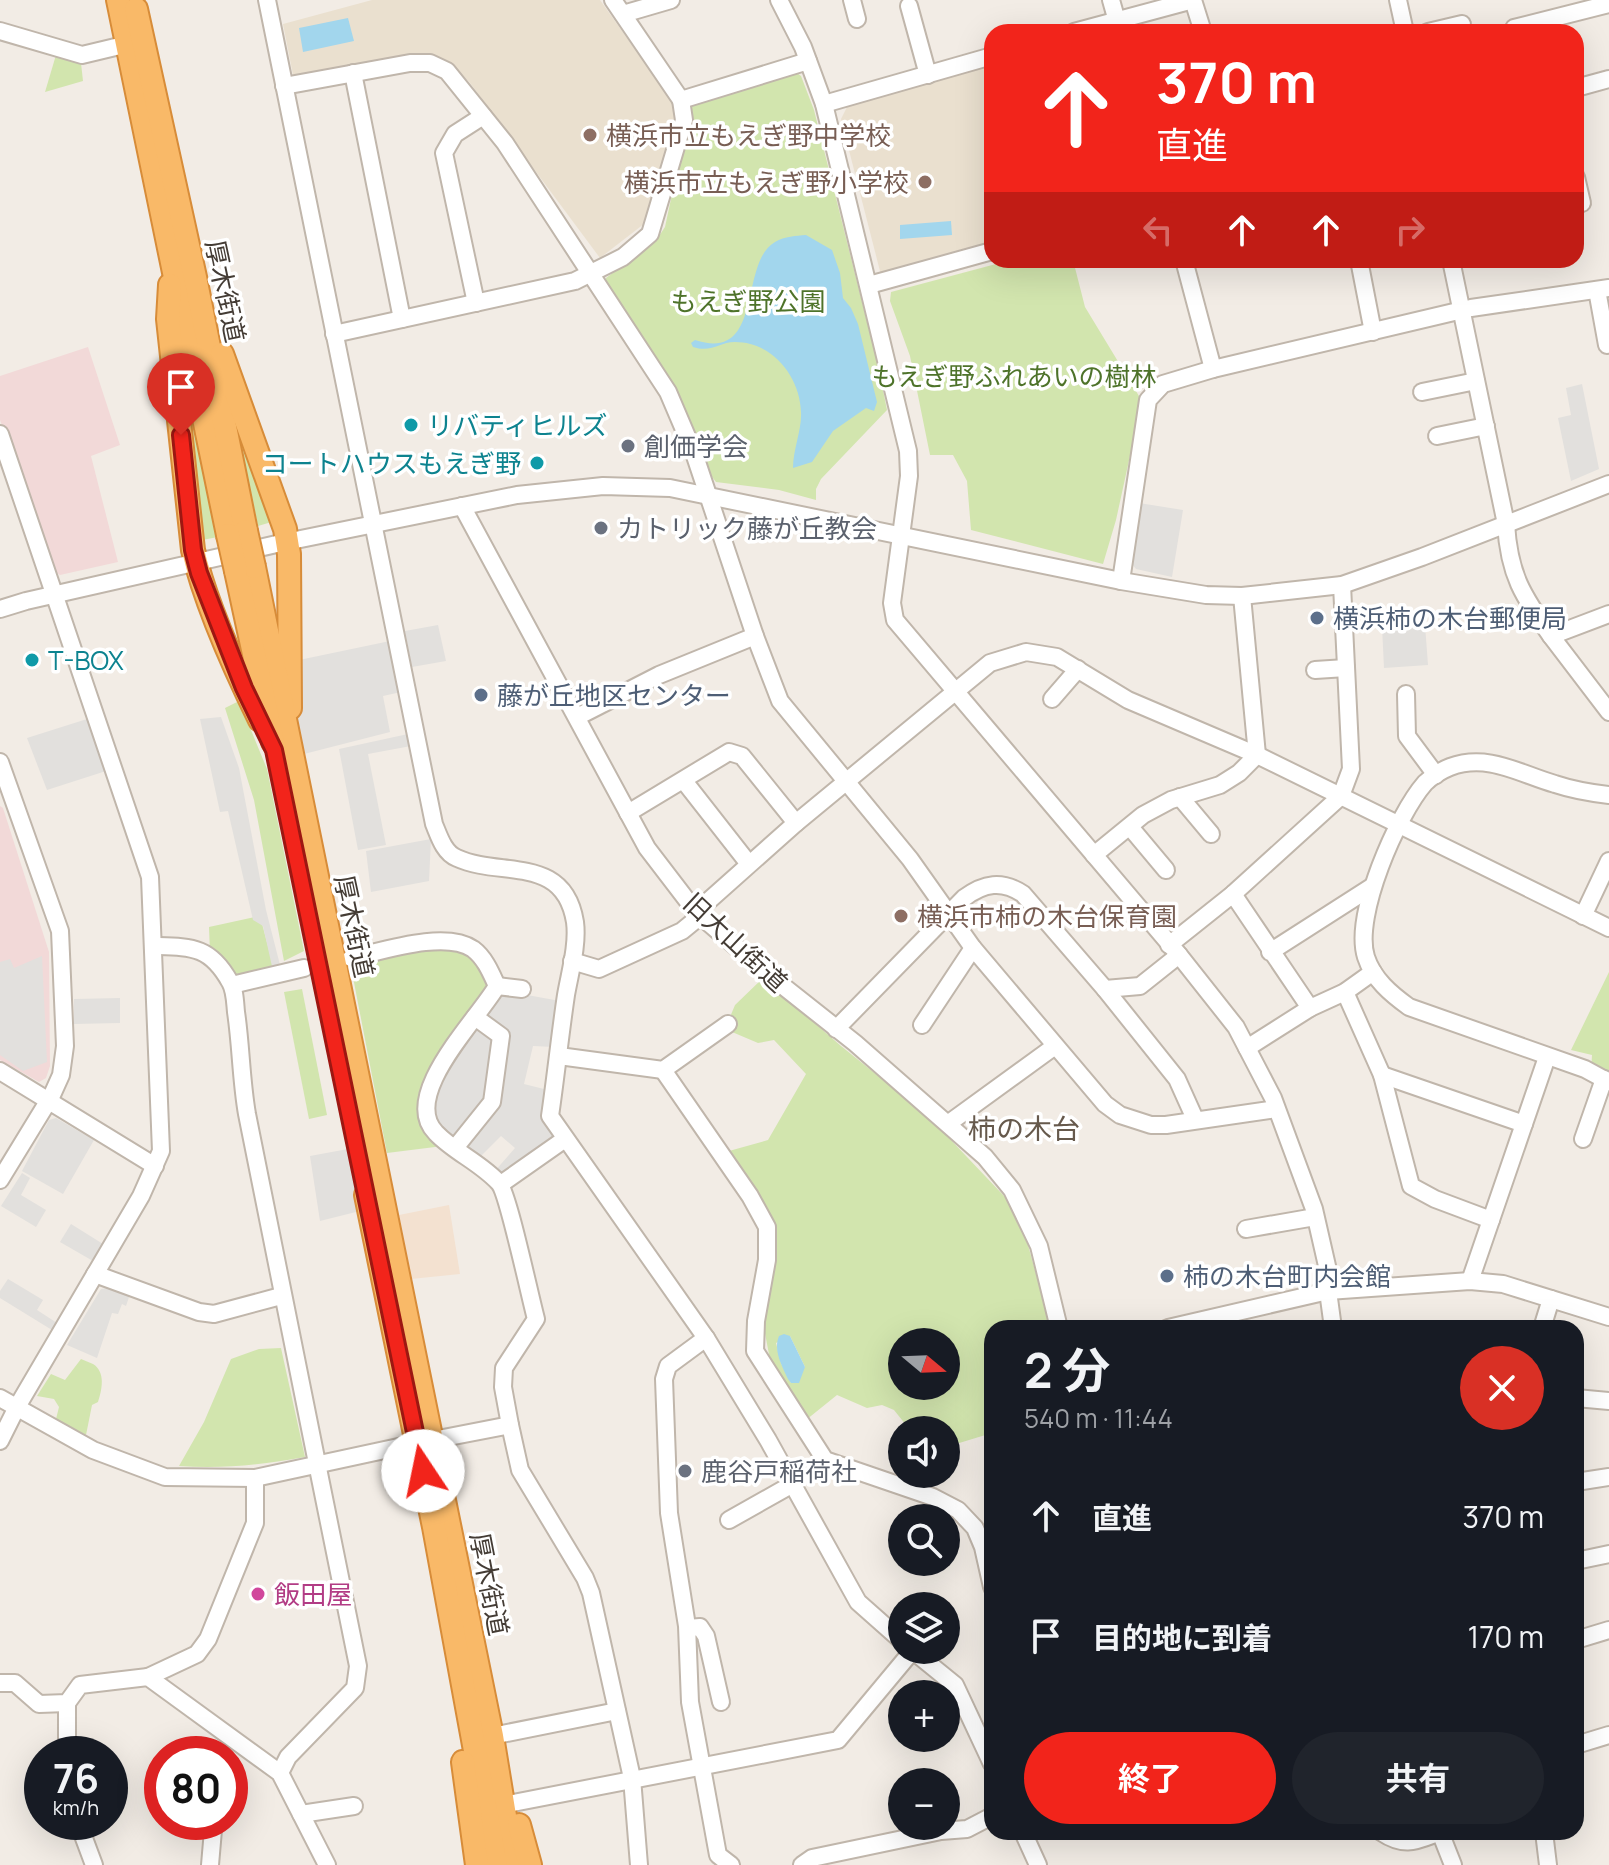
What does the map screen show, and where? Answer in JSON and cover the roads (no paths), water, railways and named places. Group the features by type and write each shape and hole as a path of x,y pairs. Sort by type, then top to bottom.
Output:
{"highway":[{"name":"厚木街道","path":"118,0 172,254 245,569 425,1442 492,1736 513,1865"},
{"name":"厚木街道","path":"134,0 195,277 237,533"},
{"path":"172,254 168,319 196,561 244,688 281,745"},
{"path":"195,277 285,529 291,687 281,745"},
{"name":"厚木街道","path":"425,1442 434,1527 496,1865"},
{"path":"434,1527 477,1865"},
{"path":"492,1736 530,1865"}],"street":[{"path":"267,0 434,824 443,845 455,858 535,872 555,883 569,901 575,924 572,961 550,1116 706,1338 858,1602 888,1629"},
{"path":"334,334 575,281 623,257 650,234 684,120 681,100 618,7 671,0"},
{"path":"779,0 824,104 908,451 909,476 892,603 895,620 1236,1027 1298,1161 1330,1279 1328,1291 1332,1320"},
{"path":"852,0 857,19"},
{"path":"1111,0 1117,24"},
{"path":"1124,24 1193,0 1200,24"},
{"path":"1398,0 1400,24"},
{"path":"1530,24 1609,4"},
{"path":"909,6 928,75"},
{"path":"0,31 82,55 128,44"},
{"path":"824,104 984,58"},
{"path":"681,100 808,61"},
{"path":"284,86 410,63 430,63 447,71 505,143 668,392 694,453 780,701 910,859 973,948 1105,1104 1120,1115 1151,1125 1166,1125 1276,1109"},
{"path":"353,73 402,319"},
{"path":"1584,86 1609,79"},
{"path":"476,303 444,153 455,134 483,116"},
{"path":"869,285 984,253"},
{"path":"1186,268 1213,369"},
{"path":"1361,268 1373,332"},
{"path":"1453,268 1506,524 1511,565 1521,591 1609,712"},
{"path":"1121,581 1148,400 1163,384 1213,369 1462,310 1603,289 1607,345"},
{"path":"1422,392 1443,393 1476,381"},
{"path":"1438,435 1486,426"},
{"path":"0,434 150,877 161,1151 141,1196 0,1441"},
{"path":"0,609 196,561 373,523 517,495 603,486 670,488 706,494 1121,581 1206,595 1242,596 1342,585 1609,484"},
{"name":"旧大山街道","path":"462,506 647,848 696,912 949,1123 985,1157 1012,1190 1039,1246 1057,1320"},
{"path":"1105,989 1140,986 1233,894 1341,796 1351,769 1342,585"},
{"path":"1242,596 1257,755"},
{"path":"1551,636 1609,614"},
{"path":"577,717 659,675 755,636"},
{"path":"572,961 599,969 682,931 693,922 696,912 796,823 990,663 1026,652 1057,657 1128,700 1257,755 1609,928"},
{"path":"1315,670 1346,668"},
{"path":"1052,699 1078,669"},
{"path":"1406,694 1412,721 1407,736 1436,775"},
{"path":"628,813 729,752 742,756 796,823"},
{"path":"1094,855 1156,807 1220,785 1239,773 1257,755"},
{"path":"1583,1139 1606,1080 1585,1069 1409,1007 1395,997 1373,972 1365,956 1362,924 1373,886 1407,809 1427,781 1449,767 1474,761 1501,764 1556,785 1609,795"},
{"path":"0,762 5,792 60,931 64,1058 61,1075 49,1100 0,1180"},
{"path":"684,781 749,864"},
{"path":"1180,797 1211,834"},
{"path":"1130,827 1166,870"},
{"path":"1583,916 1609,861"},
{"path":"836,1029 977,888 1000,884 1012,887 1023,894 1105,989 1177,1079 1195,1119"},
{"path":"1270,952 1373,886"},
{"path":"1233,894 1310,1008"},
{"path":"351,958 433,941 453,941 473,949 488,966 497,986"},
{"path":"154,946 192,947 202,951 232,985 246,1109 281,1296 358,1666 355,1688 288,1757 280,1773"},
{"path":"922,1025 973,948"},
{"path":"232,985 304,968"},
{"path":"1247,1048 1310,1008 1345,992 1373,972"},
{"path":"497,986 522,989"},
{"path":"497,986 433,1077 425,1104 426,1123 438,1136 501,1184 536,1319 504,1368 503,1387 510,1425 520,1470 591,1593 632,1778 639,1865"},
{"path":"548,991 566,994"},
{"path":"1345,992 1382,1075 1411,1186 1435,1199 1491,1220"},
{"path":"455,1148 492,1102 501,1036 475,1017"},
{"path":"559,1056 663,1070 728,1024"},
{"path":"949,1123 1055,1046"},
{"path":"1470,1281 1547,1057"},
{"path":"663,1070 750,1196 767,1227 767,1260 756,1321 755,1351 825,1460 933,1497 958,1510 975,1528 984,1551"},
{"path":"0,1071 155,1166"},
{"path":"1382,1075 1524,1124"},
{"path":"501,1184 565,1139"},
{"path":"1246,1229 1315,1217"},
{"path":"95,1274 199,1312 214,1314 281,1296"},
{"path":"1219,1320 1328,1291 1470,1281 1503,1284 1609,1317"},
{"path":"1544,1320 1551,1299"},
{"path":"706,1338 668,1366 664,1379 669,1513 688,1628 690,1702 718,1855 731,1865"},
{"path":"0,1398 93,1450 165,1477 255,1478 510,1425"},
{"path":"1584,1399 1609,1401"},
{"path":"1584,1481 1609,1477"},
{"path":"67,1736 67,1703 80,1685 148,1677 197,1654 208,1639 255,1523 255,1478"},
{"path":"734,1513 791,1485"},
{"path":"1584,1559 1609,1554"},
{"path":"688,1628 700,1627 706,1636 721,1702"},
{"path":"1584,1638 1609,1630"},
{"path":"513,1803 838,1740 900,1664"},
{"path":"929,1664 949,1680"},
{"path":"148,1677 280,1773 327,1865"},
{"path":"0,1683 15,1683 39,1704 67,1703"},
{"path":"960,1710 984,1750"},
{"path":"492,1736 617,1711"},
{"path":"1584,1743 1609,1735"},
{"path":"301,1814 354,1806"},
{"path":"802,1865 812,1858 941,1831 967,1829 984,1820"},
{"path":"85,1840 94,1865"},
{"path":"210,1865 212,1840"},
{"path":"1027,1840 1038,1865"},
{"path":"1393,1840 1412,1843 1420,1840"},
{"path":"1443,1840 1453,1865"},
{"path":"1545,1840 1548,1865"}],"water":[{"path":"348,18 354,41 303,52 299,28"},
{"path":"951,221 952,235 900,239 900,225"},
{"path":"806,235 832,250 840,273 843,298 858,324 877,402 874,411 866,408 833,431 812,462 793,468 801,412 796,386 782,364 761,348 749,344 729,342 705,349 693,347 691,343 695,340 717,343 732,337 741,325 764,253 779,240"},
{"path":"784,1334 790,1336 805,1367 799,1383 791,1383 779,1358 777,1341"}],"tunnel":[{"path":"304,968 342,960"}],"place":[{"name":"横浜市立もえぎ野中学校","path":"590,135"},
{"name":"横浜市立もえぎ野小学校","path":"925,182"},
{"name":"リバティヒルズ","path":"411,425"},
{"name":"創価学会","path":"628,446"},
{"name":"コートハウスもえぎ野","path":"537,463"},
{"name":"カトリック藤が丘教会","path":"601,528"},
{"name":"横浜柿の木台郵便局","path":"1317,618"},
{"name":"T-BOX","path":"32,660"},
{"name":"藤が丘地区センター","path":"481,695"},
{"name":"横浜市柿の木台保育園","path":"901,916"},
{"name":"柿の木台町内会館","path":"1167,1276"},
{"name":"鹿谷戸稲荷社","path":"685,1471"},
{"name":"飯田屋","path":"258,1594"}],"district":[{"name":"柿の木台","path":"1024,1128"}],"park label":[{"name":"もえぎ野公園","path":"748,301"},
{"name":"もえぎ野ふれあいの樹林","path":"1014,376"}]}
